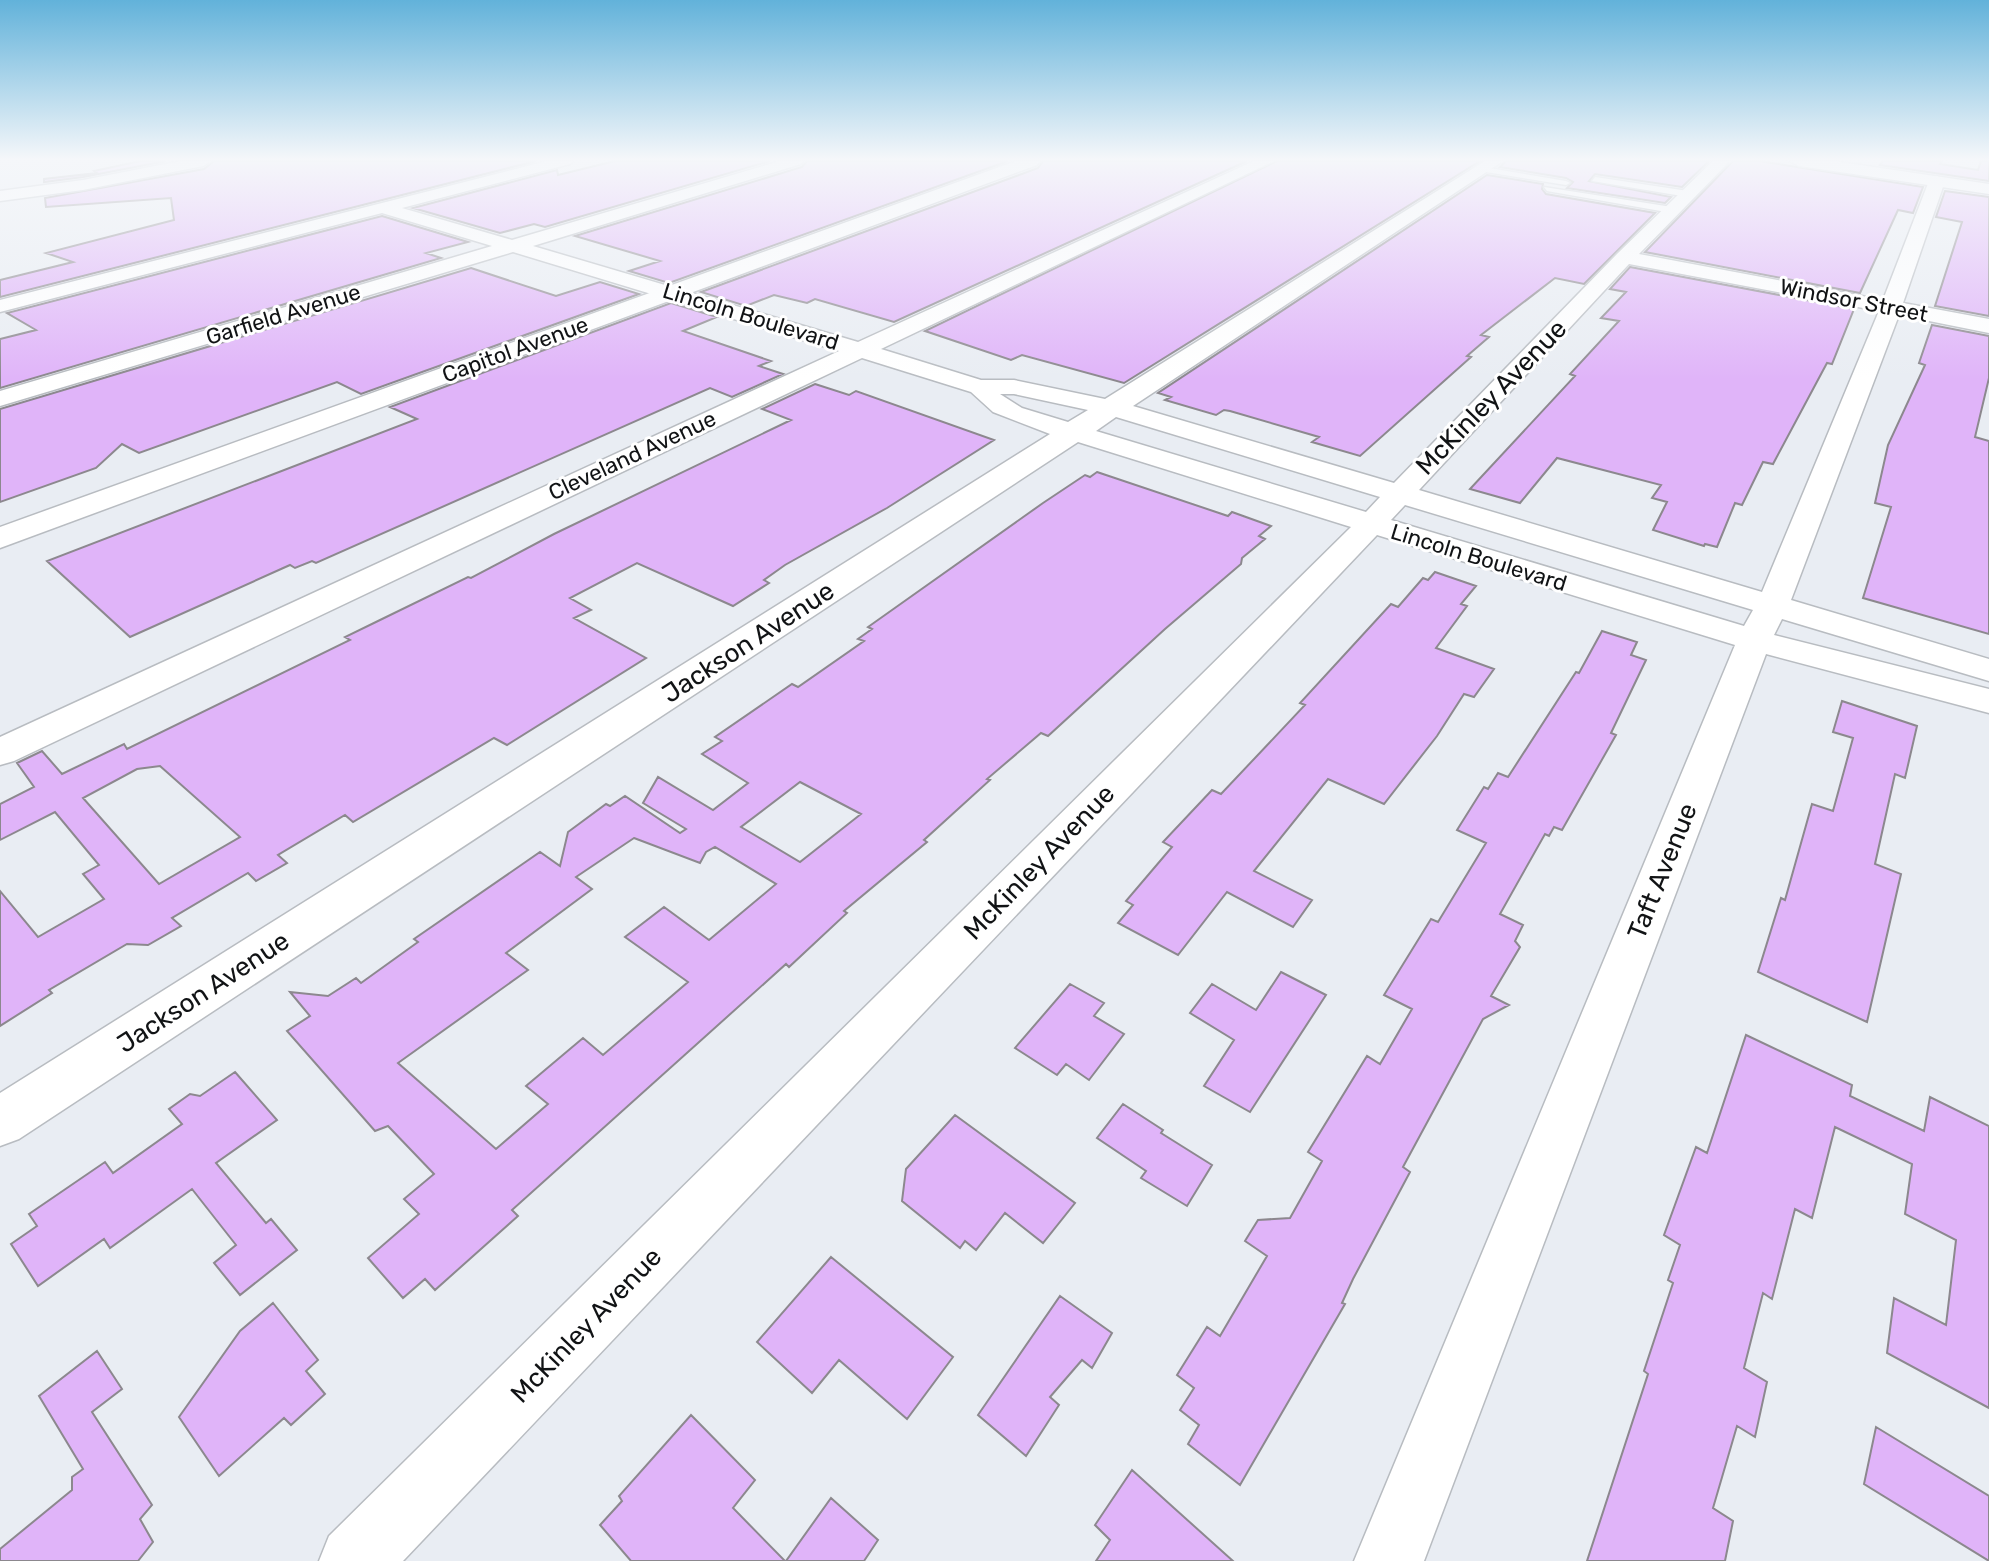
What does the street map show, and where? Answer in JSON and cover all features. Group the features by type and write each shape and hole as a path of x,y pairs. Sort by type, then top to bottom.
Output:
{"main road":[{"name":"Capitol Avenue","path":"0,538 831,234"}],"street":[{"path":"0,306 282,234"},
{"name":"Lincoln Boulevard","path":"473,234 979,387 1014,387 1113,408 1386,508 1763,623 1989,701"},
{"name":"Garfield Avenue","path":"0,399 550,234"},
{"name":"Cleveland Avenue","path":"0,752 1108,234"},
{"name":"Jackson Avenue","path":"0,1122 1382,234"},
{"name":"McKinley Avenue","path":"354,1561 1386,508 1648,234"},
{"name":"Taft Avenue","path":"1389,1561 1763,623 1893,307 1919,234"},
{"name":"Windsor Street","path":"1625,257 1989,326"},
{"name":"Lincoln Boulevard","path":"979,387 990,400 1013,413 1076,433 1386,508 1763,623 1989,670"}],"building":[{"path":"120,234 249,234 0,297 0,280 73,262 46,253"},
{"path":"313,234 441,234 468,242 426,253 441,258 0,388 0,339 36,330 7,313"},
{"path":"806,234 669,283 629,271 660,261 575,236"},
{"path":"859,234 1087,234 894,322 815,299 807,303 774,295 746,306 701,292"},
{"path":"1126,234 1363,234 1124,383 1022,355 1011,360 925,331"},
{"path":"1398,234 1634,234 1584,284 1555,278 1481,335 1489,337 1467,356 1471,357 1360,456 1312,442 1319,437 1230,411 1224,410 1216,415 1165,400 1171,397 1158,393"},
{"path":"1663,234 1887,234 1860,293 1645,252"},
{"path":"1958,234 1989,234 1989,316 1935,306"},
{"path":"1630,267 1854,309 1832,364 1827,363 1773,464 1763,462 1742,505 1735,503 1717,547 1653,530 1667,502 1652,498 1661,485 1557,458 1520,503 1470,489 1575,376 1570,374 1619,321 1601,318 1626,292 1610,289"},
{"path":"471,268 556,296 600,282 639,294 361,394 337,382 139,453 122,444 96,468 0,502 0,409"},
{"path":"671,303 717,317 683,331 771,361 759,366 783,374 732,397 710,388 316,563 312,561 295,568 290,565 130,637 47,561 417,419 390,407"},
{"path":"1932,325 1989,336 1989,378 1975,437 1989,441 1989,634 1863,598 1891,507 1875,503 1888,445 1925,365 1919,363"},
{"path":"815,384 849,395 856,391 994,440 887,508 785,565 764,580 769,583 733,606 637,563 570,598 591,610 574,618 646,658 507,745 494,738 353,822 345,815 278,855 287,863 256,881 248,873 172,918 181,926 148,945 127,944 49,990 52,993 0,1026 0,891 38,937 104,899 83,874 99,865 55,812 0,840 0,804 34,787 17,763 42,751 62,774 124,744 127,749 350,640 345,637 791,420 762,409","holes":["160,766 240,837 159,884 83,798 137,769"]},
{"path":"1097,472 1228,516 1232,512 1271,526 1259,536 1265,539 1242,558 1241,564 1048,736 1041,733 987,779 990,780 924,840 927,842 844,911 847,913 789,967 786,964 512,1210 518,1216 435,1290 425,1279 403,1298 368,1258 419,1214 404,1199 434,1174 388,1126 375,1131 287,1031 310,1016 290,992 328,996 356,978 361,983 418,942 414,939 540,852 560,866 568,832 606,804 610,806 625,796 680,833 686,829 643,803 658,777 713,810 748,783 702,754 722,741 715,737 792,684 798,687 864,641 858,639 872,629 868,627 1043,503 1085,475 1090,477","holes":["800,782 861,814 800,862 741,827","634,838 700,863 706,852 715,847 776,884 709,940 664,907 625,937 688,982 603,1055 583,1038 526,1086 548,1104 496,1149 398,1063 528,970 506,953 592,889 576,877"]},
{"path":"1435,572 1476,586 1461,604 1467,606 1436,648 1494,669 1474,697 1464,694 1437,736 1384,804 1328,779 1254,871 1312,900 1293,927 1227,892 1178,955 1118,923 1133,905 1126,901 1172,847 1163,842 1212,790 1221,794 1305,705 1300,703 1391,604 1398,607 1423,578 1428,580"},
{"path":"1602,631 1637,642 1631,655 1646,660 1611,733 1616,735 1562,830 1554,827 1549,836 1545,834 1500,914 1523,925 1515,941 1520,947 1491,996 1509,1005 1483,1019 1403,1167 1410,1172 1353,1279 1342,1303 1345,1304 1240,1485 1188,1444 1199,1425 1180,1410 1194,1388 1177,1375 1207,1327 1220,1336 1267,1256 1245,1241 1258,1220 1290,1218 1322,1161 1308,1152 1367,1056 1380,1064 1412,1009 1384,995 1431,919 1438,922 1486,843 1457,830 1484,787 1488,789 1498,773 1508,777 1576,672 1579,673"},
{"path":"1842,701 1917,726 1905,778 1895,774 1875,864 1901,874 1867,1022 1758,972 1781,898 1785,900 1812,804 1833,811 1853,738 1833,732"},
{"path":"1281,972 1326,995 1250,1112 1204,1086 1234,1040 1190,1013 1212,984 1256,1010"},
{"path":"1070,984 1104,1003 1094,1016 1124,1034 1089,1080 1066,1064 1057,1075 1015,1048"},
{"path":"1746,1035 1852,1085 1850,1096 1924,1131 1930,1097 1989,1126 1989,1408 1887,1353 1894,1298 1946,1325 1956,1240 1905,1214 1912,1164 1835,1127 1812,1218 1795,1209 1772,1299 1763,1293 1744,1368 1767,1382 1755,1437 1737,1426 1713,1508 1733,1521 1725,1561 1587,1561 1648,1374 1644,1371 1673,1283 1668,1280 1680,1245 1664,1235 1696,1147 1707,1153"},
{"path":"235,1072 277,1120 216,1163 266,1223 271,1219 297,1250 240,1295 214,1263 236,1245 192,1189 110,1248 104,1239 38,1286 11,1244 37,1226 29,1214 105,1162 113,1173 182,1124 169,1109 190,1094 200,1096"},
{"path":"1123,1104 1163,1130 1161,1133 1212,1165 1187,1206 1141,1178 1146,1171 1097,1138"},
{"path":"955,1115 1075,1203 1043,1243 1005,1213 976,1250 965,1241 960,1248 902,1201 906,1169"},
{"path":"831,1257 953,1357 907,1419 839,1360 812,1393 757,1342"},
{"path":"1060,1296 1112,1333 1092,1368 1082,1360 1050,1397 1059,1405 1026,1456 978,1415"},
{"path":"273,1303 318,1360 306,1371 325,1394 291,1425 284,1418 219,1476 179,1417 240,1331"},
{"path":"97,1351 122,1389 92,1412 152,1505 140,1519 153,1542 138,1561 0,1561 0,1549 72,1490 72,1477 83,1469 39,1396"},
{"path":"691,1415 755,1480 733,1508 785,1561 631,1561 600,1525 622,1501 619,1496"},
{"path":"1876,1427 1989,1496 1989,1561 1864,1484"},
{"path":"1132,1470 1233,1561 1096,1561 1110,1540 1095,1525"},
{"path":"831,1498 878,1540 864,1561 786,1561"}]}
